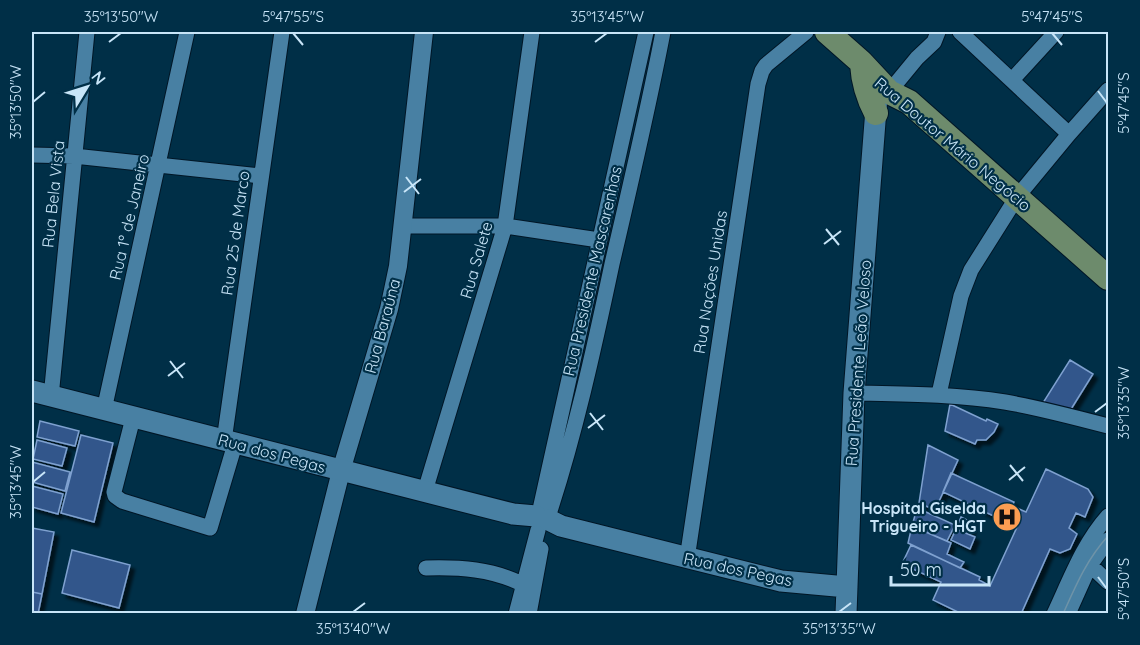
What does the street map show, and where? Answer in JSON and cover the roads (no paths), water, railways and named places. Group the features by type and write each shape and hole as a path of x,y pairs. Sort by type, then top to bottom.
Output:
{"main road":[{"name":"Rua Doutor Mário Negócio","path":"827,32 882,84 909,102 1108,278"},
{"path":"863,77 882,84 876,113 870,101 863,77"},
{"name":"Rua Presidente Leão Veloso","path":"846,614 854,393 876,113"},
{"name":"Rua dos Pegas","path":"41,394 687,559 782,581 847,586"}],"street":[{"name":"Rua Bela Vista","path":"41,394 75,156 87,32"},
{"name":"Rua 1º de Janeiro","path":"104,410 187,32"},
{"name":"Rua 25 de Marco","path":"133,418 114,492 115,496 122,501 210,528 229,442 261,176 282,32"},
{"name":"Rua Baraúna","path":"305,614 341,471 389,309 404,226 424,32"},
{"name":"Rua Salete","path":"425,491 506,226 532,32"},
{"name":"Rua Presidente Mascarenhas","path":"529,614 544,523 599,240 646,32"},
{"name":"Rua Presidente Mascarenhas","path":"516,614 522,584 558,486 591,361 663,32"},
{"name":"Rua Nações Unidas","path":"687,559 758,84 766,65 806,32"},
{"path":"960,32 1069,134"},
{"path":"1012,80 1056,32"},
{"path":"882,84 932,35"},
{"path":"939,394 965,284 980,255 1017,197 1069,134 1105,101"},
{"path":"32,155 75,156 261,176"},
{"path":"404,226 506,226 599,240"},
{"path":"854,393 939,394 1036,407 1108,426"},
{"path":"1054,614 1082,554 1108,516"},
{"path":"1068,614 1090,565 1108,540"},
{"path":"1090,565 1108,582"},
{"path":"426,568 475,569 508,577 522,584"}],"tram line":[{"path":"1063,614 1088,563 1108,536"}],"place":[{"name":"Hospital Giselda Trigueiro - HGT","path":"1007,517"}]}
